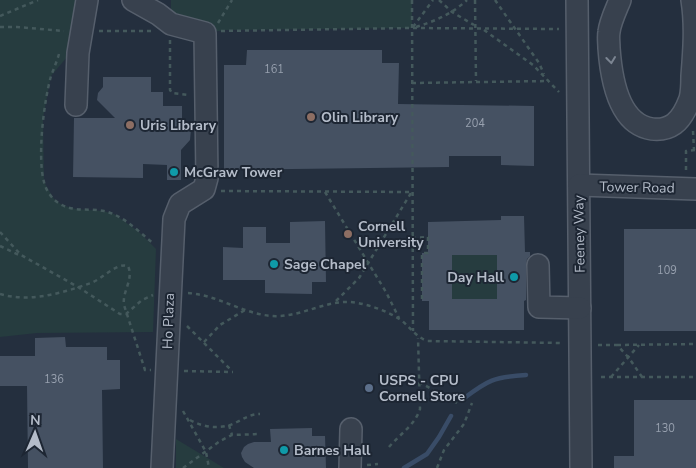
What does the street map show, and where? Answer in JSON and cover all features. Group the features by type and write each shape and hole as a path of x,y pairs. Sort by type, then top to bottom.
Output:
{"street":[{"path":"76,105 78,53 87,0"},
{"path":"133,0 158,14 171,24 205,33 208,178 204,189"},
{"name":"Feeney Way","path":"577,0 568,30 579,185 581,468"},
{"path":"620,0 609,32 610,62 615,85 623,107 629,116 638,124 648,128 665,128 675,123 686,108 691,97 694,53 692,0"},
{"path":"568,30 609,32"},
{"name":"Tower Road","path":"579,185 691,180"},
{"name":"Ho Plaza","path":"162,468 174,219 180,204 204,189"},
{"path":"538,265 539,307 580,308"},
{"path":"350,468 351,428"}],"path":[{"path":"0,16 38,0"},
{"path":"205,33 218,23 232,0"},
{"path":"412,0 413,331"},
{"path":"412,28 433,0"},
{"path":"439,0 452,12 475,27"},
{"path":"412,28 452,12 467,0"},
{"path":"475,0 476,82"},
{"path":"495,0 539,63 544,76"},
{"path":"0,27 82,32 159,31 171,24"},
{"path":"171,24 170,81 172,93 177,95 207,96"},
{"path":"205,33 226,30 475,27 483,29 568,30"},
{"path":"483,29 516,52 559,92"},
{"path":"61,50 51,76 43,118 43,172 48,193 62,205 76,209 103,211 114,214 171,258"},
{"path":"412,83 549,81"},
{"path":"691,180 686,151 696,150"},
{"path":"204,189 227,192 412,192"},
{"path":"325,192 395,308 400,320"},
{"path":"335,302 348,290 368,264 412,192"},
{"path":"0,232 21,255"},
{"path":"412,238 428,237 428,253 422,253 422,301"},
{"path":"0,246 21,255 78,287 117,312 126,314"},
{"path":"0,294 12,298 30,299 78,287 99,279 120,265 128,266 130,278 123,300 145,370 234,372 204,342 220,325 244,310"},
{"path":"126,314 142,300 156,294 169,292 206,296 244,310 271,316 287,316 335,302 357,302 376,308 400,320 418,338 420,409 418,418 389,447"},
{"path":"418,338 428,341 557,342 580,345 692,344 696,346"},
{"path":"617,345 642,377"},
{"path":"611,377 639,345"},
{"path":"601,377 696,377"},
{"path":"419,382 457,403"},
{"path":"436,468 444,450 464,424 472,403"},
{"path":"183,411 206,452 209,468"},
{"path":"188,419 203,426 219,427 229,425 252,414 260,414"},
{"path":"229,425 232,435"},
{"path":"183,468 220,440 232,435 260,434"}],"green space":[{"path":"0,0 81,0 73,50 51,76 43,118 44,182 54,199 62,205 76,209 103,211 114,214 139,232 156,249 153,332 37,333 0,337"},
{"path":"171,0 412,0 412,28 226,30 205,33 171,24"},
{"path":"452,255 497,255 497,299 452,299"},
{"path":"176,439 224,468 176,468"}],"building":[{"name":"Olin Library","path":"247,50 382,50 382,63 399,63 398,104 534,106 534,166 501,165 501,156 449,156 449,167 224,170 224,65 246,65"},
{"name":"Uris Library","path":"103,77 151,77 151,92 163,92 163,106 182,106 182,120 191,129 190,140 181,150 181,180 167,180 167,165 143,164 143,178 73,177 74,118 115,118 97,100 98,93 103,87"},
{"name":"Day Hall","path":"501,216 524,216 525,252 530,252 530,256 527,259 526,265 524,330 429,330 429,301 422,301 422,253 428,253 428,222 501,220","holes":["452,255 497,255 497,299 452,299"]},
{"name":"Sage Chapel","path":"325,221 326,282 312,282 312,294 265,293 265,280 223,280 223,247 243,248 243,227 266,227 266,243 290,243 290,222"},
{"path":"624,229 696,229 696,331 624,331"},
{"path":"65,337 66,347 107,347 107,360 120,360 120,389 102,390 103,468 28,468 27,386 0,386 0,356 35,356 35,338"},
{"path":"634,400 696,400 696,468 614,468 614,456 634,456"},
{"name":"Barnes Hall","path":"312,428 312,436 325,436 326,468 254,468 245,462 242,457 241,453 248,444 271,442 270,429"}],"waterway":[{"path":"463,399 485,384 499,378 526,375"},
{"path":"404,468 427,454 451,416"}],"place":[{"name":"Olin Library","path":"311,117"},
{"name":"Uris Library","path":"130,125"},
{"name":"McGraw Tower","path":"174,172"},
{"name":"Cornell University","path":"348,234"},
{"name":"Sage Chapel","path":"274,264"},
{"name":"Day Hall","path":"514,277"},
{"name":"USPS - CPU Cornell Store","path":"369,388"},
{"name":"Barnes Hall","path":"284,450"}]}
